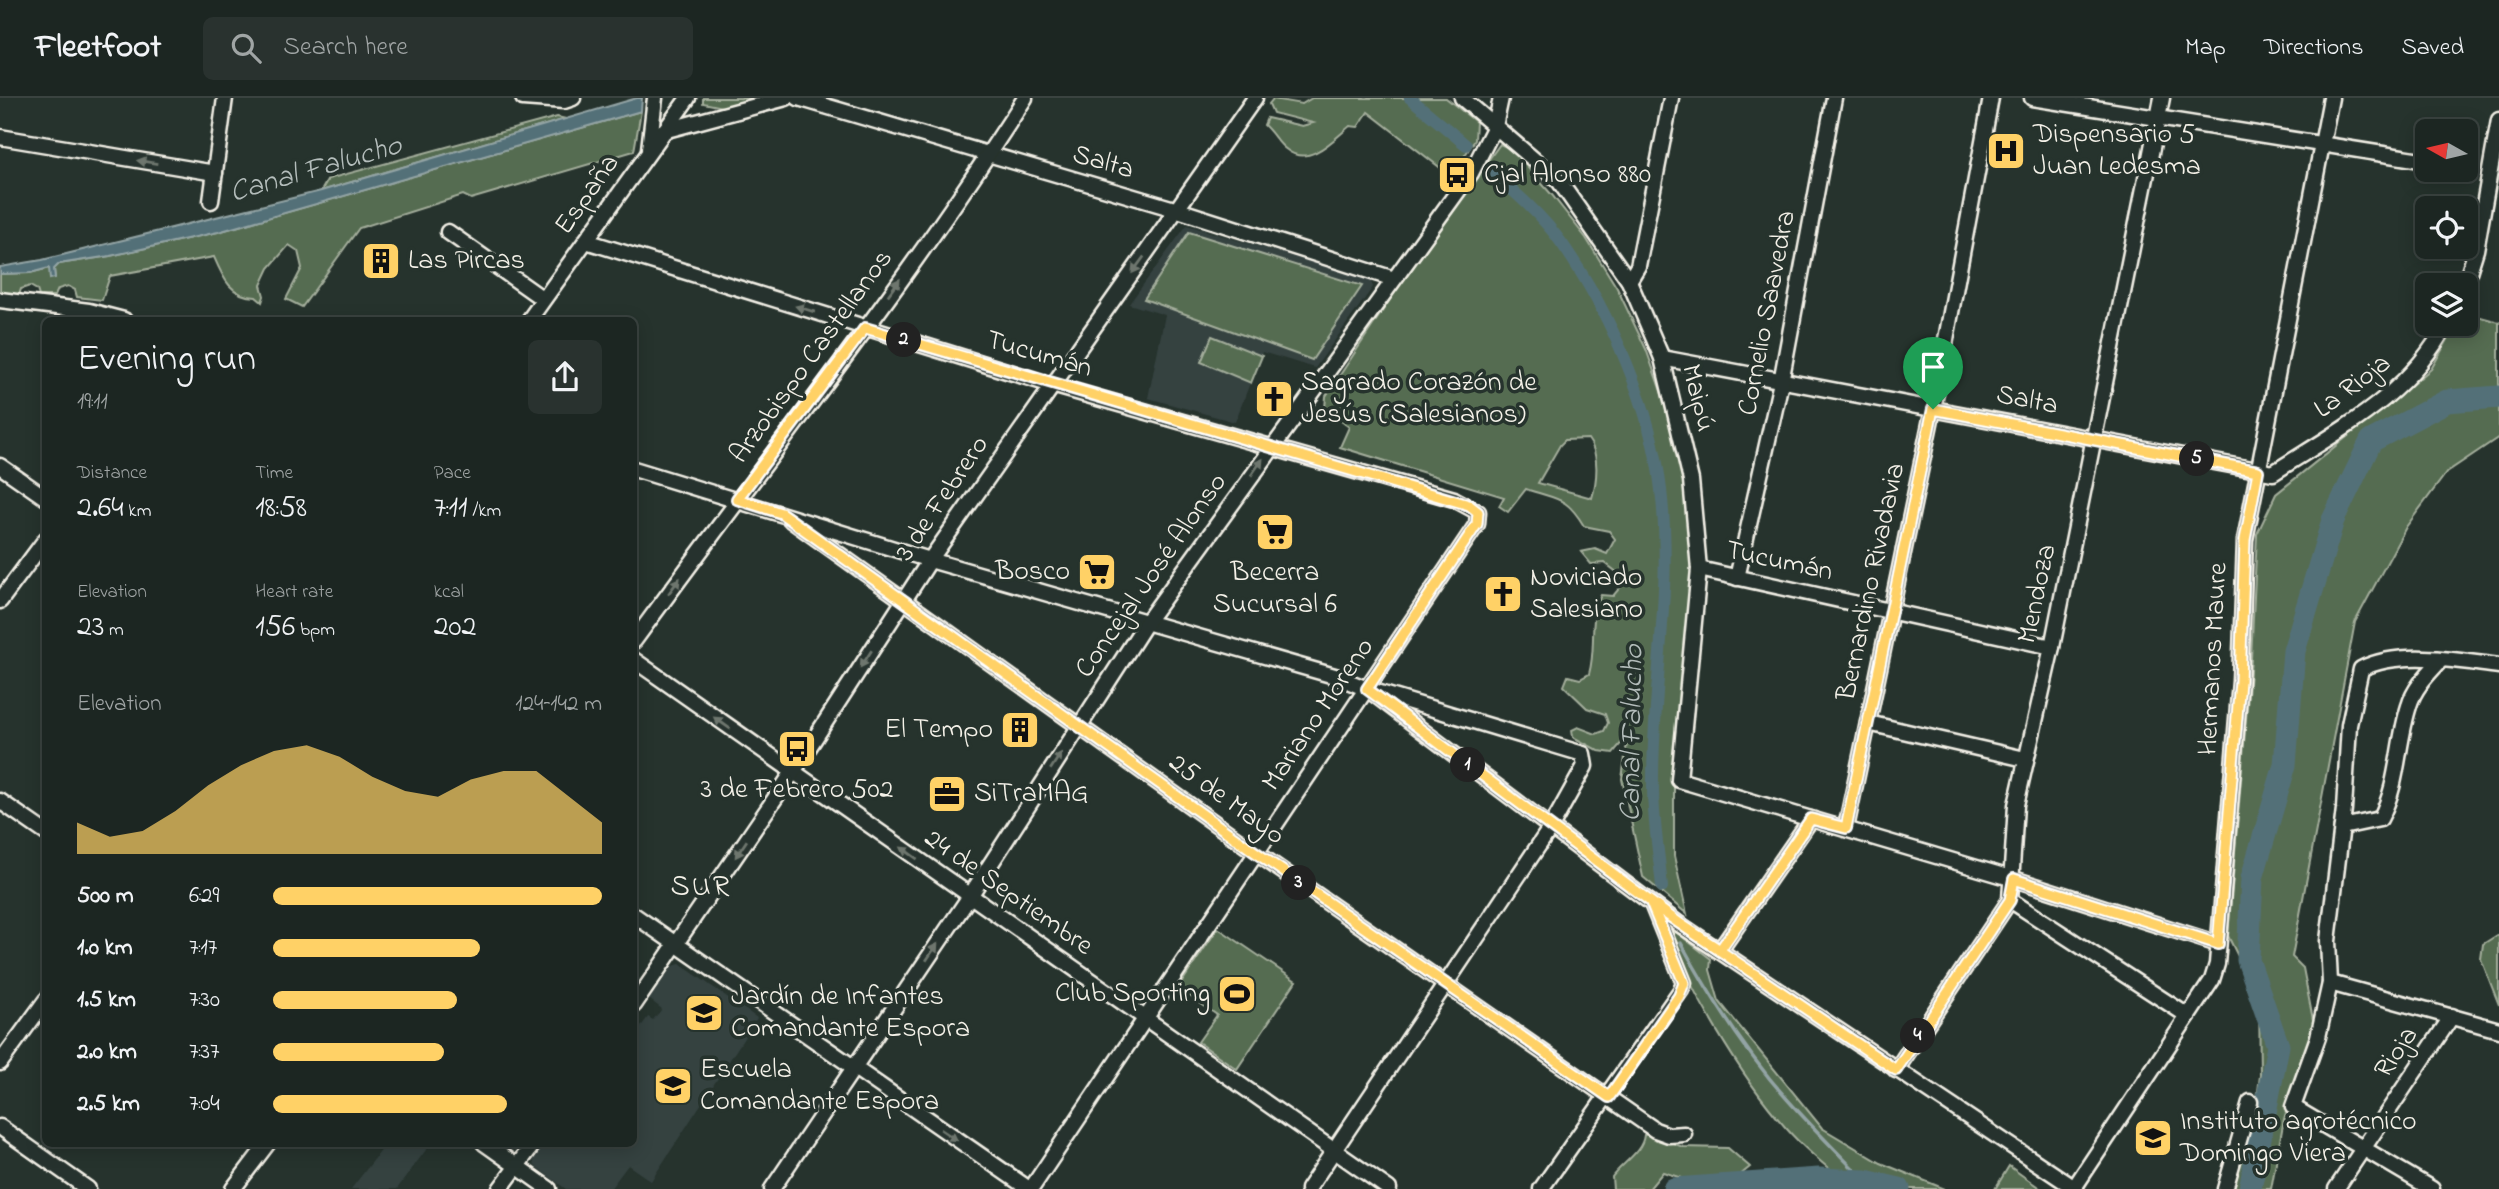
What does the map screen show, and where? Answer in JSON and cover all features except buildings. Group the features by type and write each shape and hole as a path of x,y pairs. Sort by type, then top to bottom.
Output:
{"street":[{"path":"211,201 225,98"},
{"path":"523,98 564,101 573,98"},
{"path":"649,152 654,98"},
{"name":"España","path":"531,317 688,98"},
{"path":"663,131 786,98"},
{"name":"Salta","path":"798,98 1178,210 1394,279"},
{"name":"Arzobispo Castellanos","path":"637,637 865,328 988,156 1025,98"},
{"name":"3 de Febrero","path":"637,1001 793,772 930,560 1255,98"},
{"name":"Maipú","path":"1462,98 1559,181 1629,281 1662,358 1691,480 1699,569 1679,780 1811,819"},
{"name":"Concejal José Alonso","path":"772,1189 970,896 1146,623 1471,173 1495,126 1501,98"},
{"path":"1629,281 1637,266 1671,98"},
{"name":"Cornelio Saavedra","path":"1737,578 1781,382 1833,98"},
{"name":"Bernardino Rivadavia","path":"1846,828 1933,409 1992,98"},
{"path":"2032,98 2415,159"},
{"name":"Mendoza","path":"1896,1070 2010,900 2014,879 2016,805 2095,439 2162,98"},
{"name":"Hermanos Maure","path":"2075,1189 2212,979 2218,944 2240,681 2245,540 2253,498 2265,472 2331,98"},
{"path":"2469,273 2494,190 2499,120"},
{"path":"0,137 215,173"},
{"path":"449,232 543,299"},
{"name":"Tucumán","path":"586,240 1052,385 1454,499 1478,512"},
{"path":"0,300 89,311 112,317"},
{"name":"La Rioja","path":"2265,472 2394,393 2413,373 2438,336"},
{"name":"Salta","path":"1662,358 2265,472"},
{"path":"0,466 42,495"},
{"path":"637,470 930,560 1338,677 1367,689 1581,752 1586,756 1585,766 1551,827 1308,1189"},
{"name":"Mariano Moreno","path":"1030,1189 1477,524 1478,512"},
{"name":"25 de Mayo","path":"781,513 1080,724 1255,852 1655,1130 1669,1135 1684,1134"},
{"path":"0,601 42,544"},
{"name":"Tucumán","path":"1699,569 2052,647"},
{"path":"2432,1189 2293,1107 2318,1037 2330,984 2328,941 2342,827 2349,725 2361,669 2379,660 2499,666"},
{"path":"2342,827 2380,819 2389,802 2409,704 2423,679 2440,661"},
{"name":"24 de Septiembre","path":"637,662 1144,1020 1389,1189"},
{"path":"1367,689 1651,903 2075,1189"},
{"path":"1868,723 2025,759"},
{"path":"0,801 42,830"},
{"path":"1720,950 1811,819 2014,879 2218,944"},
{"path":"2010,900 2188,1016"},
{"path":"1541,1189 1609,1097 1679,996 1684,983 1651,903"},
{"path":"637,917 852,1069 1030,1189"},
{"path":"2330,984 2499,1030"},
{"path":"0,1063 42,1005"},
{"name":"Rioja","path":"2336,1189 2452,1016"},
{"path":"2225,1189 2250,1102"},
{"path":"0,1128 88,1189"},
{"path":"233,1189 265,1147"},
{"path":"490,1147 549,1189"},
{"path":"500,1189 531,1147"}],"shaded area":[{"path":"1187,225 1370,280 1373,287 1315,368 1262,352 1235,422 1148,398 1165,315 1129,304"},
{"path":"680,964 757,1018 651,1181 628,1165 610,1189 566,1189 535,1166 533,1159 542,1147 637,1147 637,1032 648,1017 653,1020 662,1009 649,999 673,966"},
{"path":"384,1147 428,1147 397,1189 351,1189"}],"green space":[{"path":"703,98 768,98 733,109 703,103"},
{"path":"1312,98 1446,98 1476,122 1475,140 1451,176 1368,112 1358,127 1350,126 1321,149 1304,156 1295,155 1284,148 1264,125 1267,118 1302,126 1313,123 1273,113 1269,104 1273,99 1302,104"},
{"path":"641,111 634,151 471,199 463,195 359,228 302,307 286,299 302,268 298,251 289,245 269,268 261,285 264,296 262,302 256,297 234,290 214,257 110,276 102,300 77,297 75,290 68,286 58,289 55,296 39,296 37,290 30,286 21,289 19,295 0,293 0,274 30,273 49,268 55,278 54,269 59,264 110,256 218,232"},
{"path":"557,117 566,119 321,191 328,179"},
{"path":"1500,144 1511,149 1586,238 1617,288 1646,349 1663,397 1684,484 1695,589 1674,753 1674,856 1687,914 1643,877 1622,779 1628,735 1613,753 1599,751 1573,737 1572,730 1578,727 1596,734 1604,731 1608,723 1605,714 1587,708 1564,686 1568,676 1580,679 1589,674 1597,605 1601,595 1613,596 1623,584 1623,577 1605,563 1591,564 1581,552 1595,549 1607,554 1615,539 1609,531 1584,526 1572,509 1560,500 1526,489 1508,512 1499,506 1504,497 1340,447 1349,427 1325,409 1326,396 1423,250","holes":["1588,439 1592,445 1596,468 1592,498 1538,483 1565,440"]},
{"path":"1189,232 1362,286 1312,360 1144,299"},
{"path":"2478,316 2499,322 2499,437 2447,472 2406,527 2355,622 2292,957 2303,968 2314,1025 2284,1119 2271,1189 2233,1189 2255,1115 2260,1075 2259,999 2228,936 2251,659 2257,534 2276,494 2431,369 2450,336 2478,336"},
{"path":"1212,336 1262,356 1251,383 1201,362"},
{"path":"1662,921 1711,959 1710,970 1719,1001 1822,1128 1881,1163 1945,1189 1854,1189 1802,1145 1750,1082 1716,1029 1686,974"},
{"name":"Club Sporting","path":"1218,928 1296,981 1237,1069 1198,1042 1217,1015 1178,988"},
{"path":"2499,934 2499,1005 2481,959 2483,944"},
{"path":"1644,1135 1683,1147 1728,1148 1750,1167 1740,1175 1737,1189 1695,1189 1688,1180 1663,1172 1649,1189 1613,1189 1612,1177 1636,1153"},
{"path":"2009,1166 2041,1189 1995,1189"}],"water":[{"path":"642,98 641,111 218,232 110,256 59,264 54,269 55,278 50,279 49,268 30,273 0,274 0,267 42,260 321,191"}],"waterway":[{"name":"Canal Falucho","path":"1410,98 1466,145"},
{"name":"Canal Falucho","path":"1489,170 1547,224 1597,300 1626,362 1656,459 1661,490 1665,564 1653,787 1662,887"},
{"path":"2250,1189 2278,1046 2248,960 2252,878 2285,765 2294,651 2333,520 2371,441 2447,401 2499,397"},
{"name":"Canal Falucho","path":"1681,943 1717,1004 1757,1063 1796,1109 1865,1181"},
{"path":"1674,1189 1819,1179 1865,1181 1899,1189"}],"place":[{"name":"Dispensario 5 Juan Ledesma","path":"2006,151"},
{"name":"Cjal Alonso 880","path":"1457,175"},
{"name":"Las Pircas","path":"381,261"},
{"name":"Sagrado Corazón de Jesús (Salesianos)","path":"1274,399"},
{"name":"Becerra Sucursal 6","path":"1275,532"},
{"name":"Bosco","path":"1097,572"},
{"name":"Noviciado Salesiano","path":"1503,594"},
{"name":"El Tempo","path":"1020,730"},
{"name":"3 de Febrero 502","path":"797,749"},
{"name":"SiTraMAG","path":"947,794"},
{"name":"Club Sporting","path":"1237,994"},
{"name":"Jardín de Infantes Comandante Espora","path":"704,1013"},
{"name":"Escuela Comandante Espora","path":"673,1086"},
{"name":"Instituto agrotécnico Domingo Viera","path":"2153,1138"}],"district":[{"name":"SUR","path":"701,888"}],"route":[{"path":"1933,409 1846,828 1811,819 1720,950 1679,923 1367,689 1477,524 1478,512 1469,505 1294,452 1052,385 865,328 737,499 781,513 1080,724 1255,852 1609,1097 1679,996 1684,983 1651,903 1679,923 1896,1070 2010,900 2014,879 2218,944 2240,681 2245,540 2258,471 1933,409"}]}
